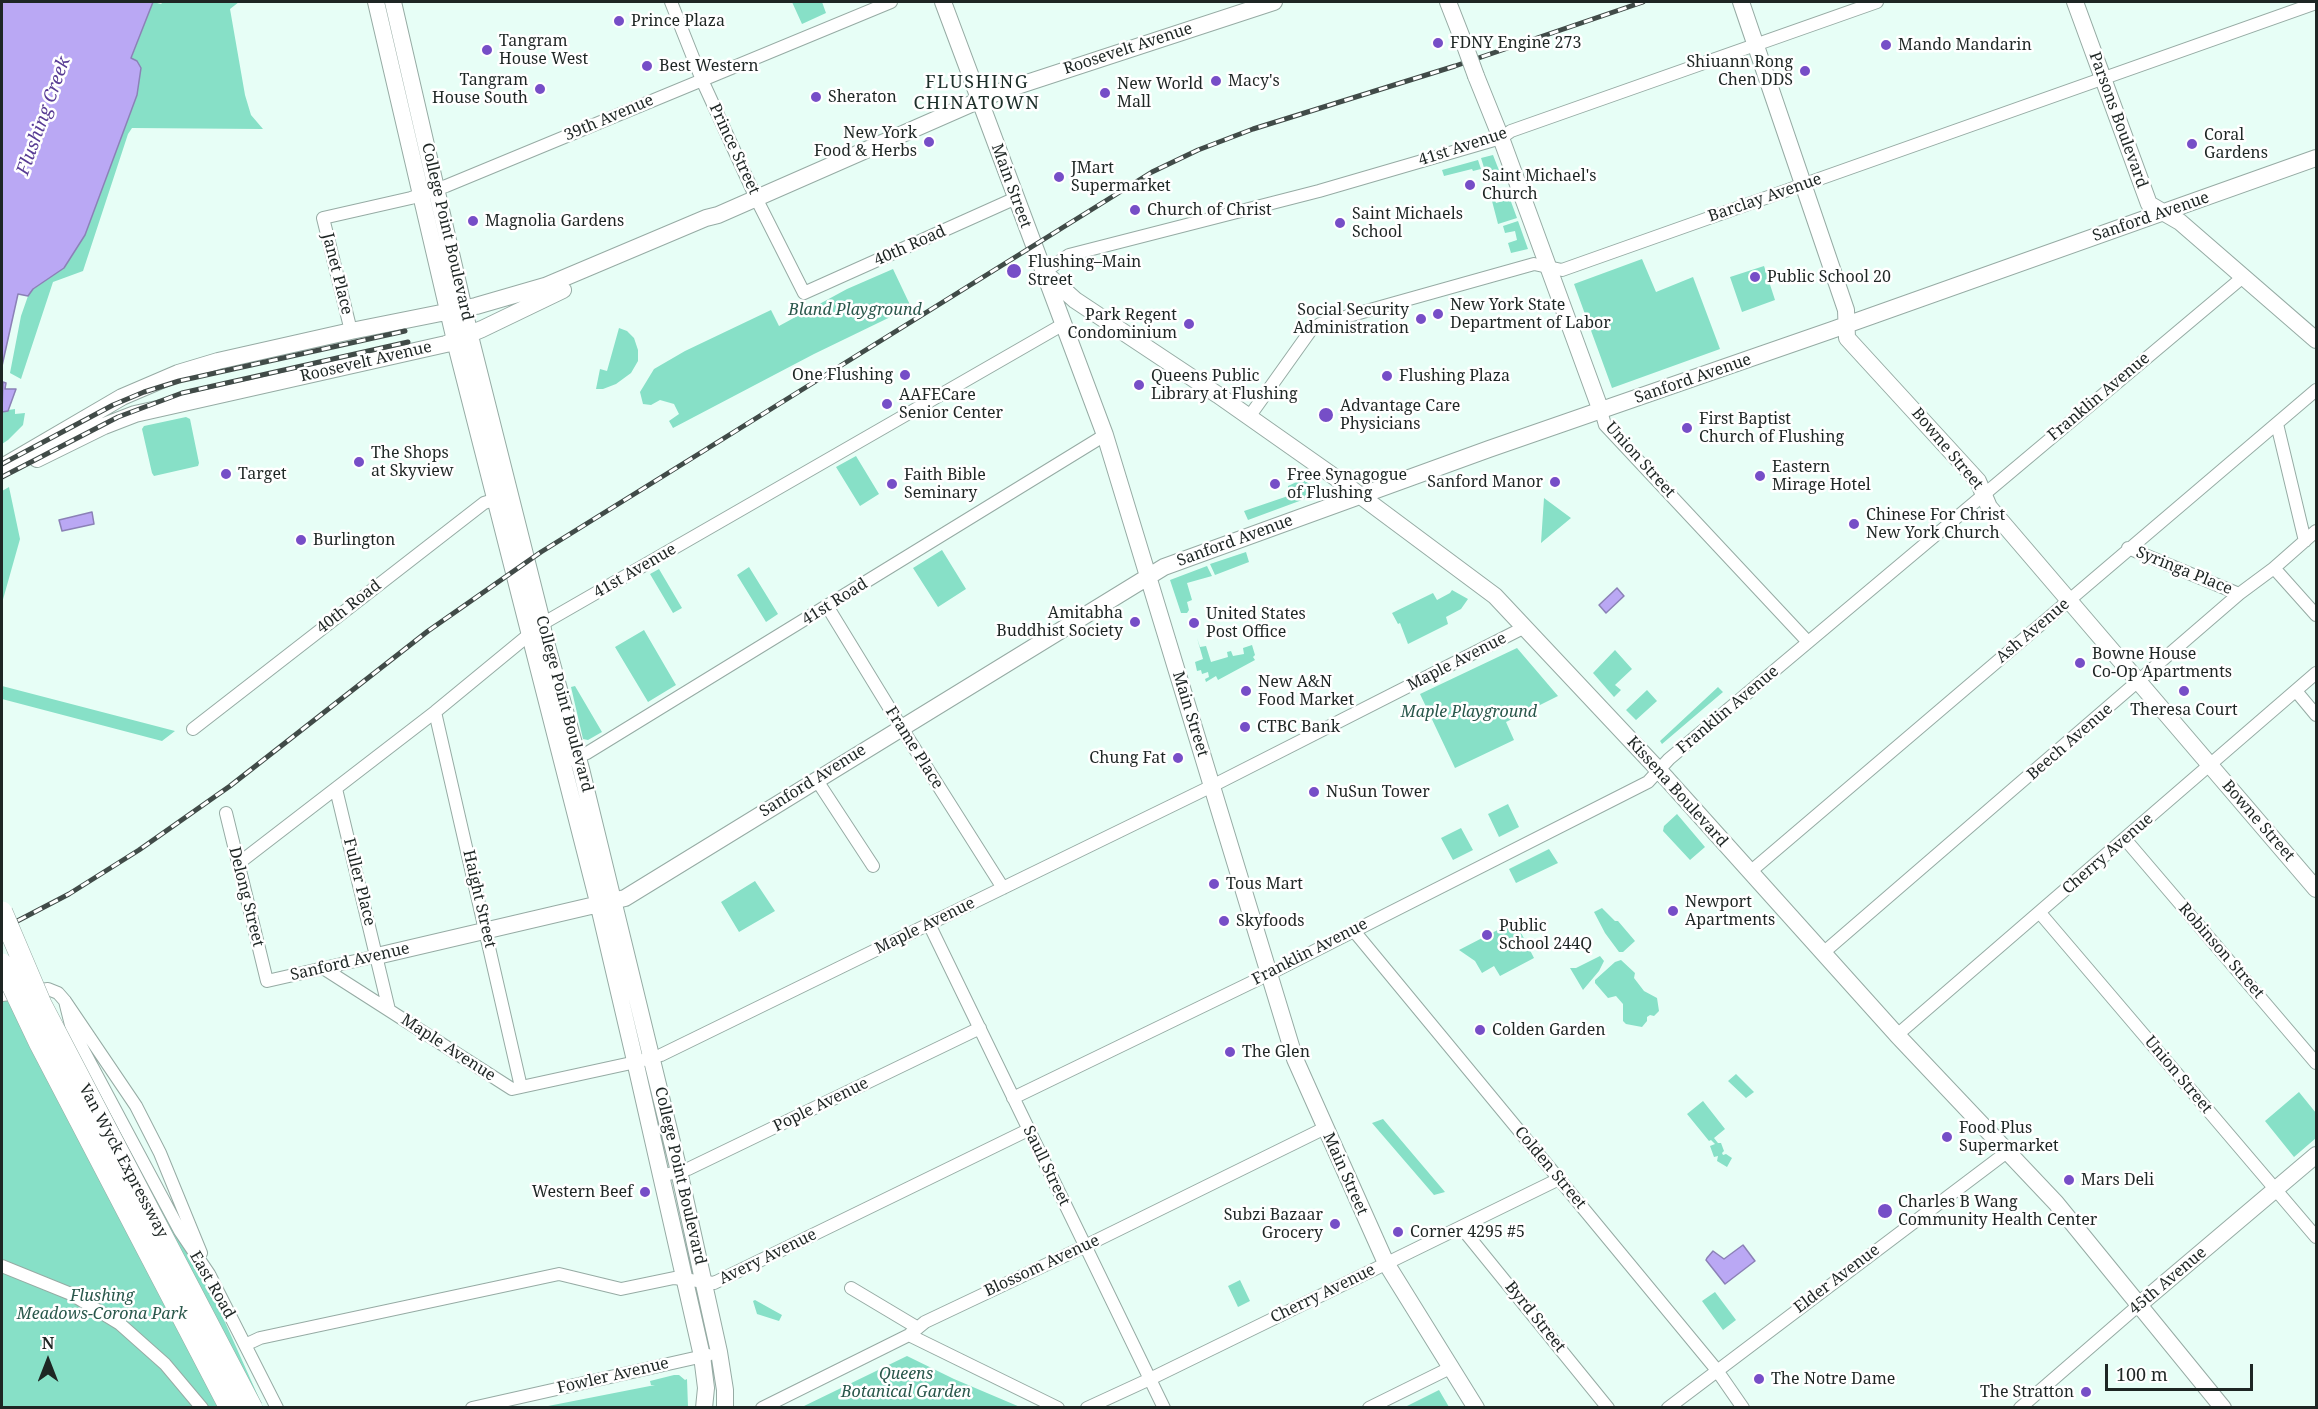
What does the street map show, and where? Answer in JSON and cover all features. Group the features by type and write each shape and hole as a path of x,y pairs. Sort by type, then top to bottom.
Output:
{"highway":[{"name":"Van Wyck Expressway","path":"2,912 27,974 47,1015 252,1407"},
{"name":"Van Wyck Expressway","path":"2,964 40,1044 230,1407"}],"main road":[{"name":"College Point Boulevard","path":"376,2 429,192 502,497 606,903 652,1057 719,1352 725,1390 725,1407"},
{"name":"College Point Boulevard","path":"393,2 429,192"},
{"name":"Main Street","path":"943,2 1105,435 1295,1059 1386,1263 1476,1407"},
{"name":"Roosevelt Avenue","path":"2,467 98,410 158,381 218,361 457,309 544,286 718,215 979,99 1275,2"},
{"name":"Union Street","path":"1448,2 1501,138 1601,411"},
{"name":"Bowne Street","path":"1741,2 1846,310 1847,338 1978,481 1989,507 2316,889"},
{"name":"Parsons Boulevard","path":"2075,2 2149,204 2180,222 2316,339"},
{"name":"Sanford Avenue","path":"377,956 630,896 816,779 1164,567 2316,158"},
{"name":"Roosevelt Avenue","path":"2,476 104,426 135,414 463,337 709,224 718,215"},
{"name":"Kissena Boulevard","path":"1044,272 1076,300 1124,334 1175,364 1477,581 1494,596 1658,770 1897,1035 2055,1203 2223,1407"},
{"path":"158,381 169,406"},
{"name":"College Point Boulevard","path":"606,903 636,1062 702,1356 705,1407"},
{"name":"45th Avenue","path":"2140,1304 2316,1155"}],"street":[{"name":"Prince Street","path":"671,2 702,80 756,198 804,293"},
{"name":"39th Avenue","path":"323,218 429,192 891,2"},
{"name":"41st Avenue","path":"1044,272 1069,255 1319,191 1501,138 1511,131 1877,2"},
{"name":"Barclay Avenue","path":"1249,417 1311,330 1320,324 1534,264 1563,270 2316,3"},
{"name":"40th Road","path":"804,293 1016,198"},
{"name":"Janet Place","path":"323,218 351,331"},
{"name":"Franklin Avenue","path":"1013,1098 1269,974 1648,782 1658,770 1808,642 2243,277"},
{"name":"41st Avenue","path":"239,863 435,712 536,629 1062,325"},
{"name":"Ash Avenue","path":"1750,872 2316,390"},
{"name":"Union Street","path":"1601,411 1605,425 1808,642"},
{"path":"2277,424 2305,541"},
{"name":"41st Road","path":"570,760 587,753 1105,435"},
{"name":"40th Road","path":"193,729 484,502 502,497"},
{"name":"Beech Avenue","path":"1823,953 2239,594 2274,568 2316,531"},
{"name":"Syringa Place","path":"2128,548 2239,594"},
{"path":"2274,568 2316,615"},
{"name":"Frame Place","path":"827,606 1003,888"},
{"name":"Maple Avenue","path":"323,968 512,1089 636,1062 652,1057 1212,786 1525,627"},
{"name":"Cherry Avenue","path":"1897,1035 2316,673"},
{"path":"2296,691 2316,715"},
{"name":"Haight Street","path":"435,712 522,1087"},
{"path":"816,779 873,866"},
{"name":"Fuller Place","path":"336,789 389,1010"},
{"name":"Delong Street","path":"226,813 267,981"},
{"name":"Robinson Street","path":"2125,839 2316,1063"},
{"name":"Union Street","path":"2040,913 2316,1237"},
{"name":"Saull Street","path":"929,924 1164,1407"},
{"name":"Colden Street","path":"1354,931 1716,1369 1743,1407"},
{"name":"Sanford Avenue","path":"267,981 377,956"},
{"path":"2,995 48,989 61,997 130,1097 146,1125 173,1184 209,1274"},
{"name":"East Road","path":"61,997 72,1029 180,1231 209,1274 277,1407"},
{"name":"Pople Avenue","path":"661,1176 688,1169 980,1028"},
{"name":"Blossom Avenue","path":"762,1407 914,1332 925,1322 1325,1128"},
{"name":"Avery Avenue","path":"245,1345 260,1338 559,1274 621,1289 674,1278 714,1283 1028,1130"},
{"name":"Elder Avenue","path":"1668,1407 2007,1152"},
{"name":"Cherry Avenue","path":"1087,1407 1150,1379 1559,1179"},
{"name":"Byrd Street","path":"1461,1227 1608,1407"},
{"path":"2,1266 71,1294 120,1324 165,1364 202,1407"},
{"path":"851,1288 914,1332 1058,1407"},
{"name":"45th Avenue","path":"2020,1407 2140,1304"},
{"name":"Fowler Avenue","path":"472,1407 719,1352"},
{"path":"1369,1407 1452,1367"}],"green space":[{"path":"153,2 161,4 163,2 239,2 230,9 245,95 251,115 263,129 132,128 128,134 83,271 53,282 21,379 10,373 21,316 28,296 33,289 64,268 85,235 137,95 131,59"},
{"path":"792,2 822,2 826,13 802,24"},
{"path":"1493,155 1502,178 1498,179 1496,172 1486,174 1481,158"},
{"path":"1478,160 1481,169 1444,176 1442,170"},
{"path":"1510,199 1517,218 1498,224 1492,201 1495,200 1496,203"},
{"path":"1518,221 1528,249 1511,253 1508,243 1517,240 1515,231 1505,233 1503,226"},
{"path":"1642,259 1656,292 1693,277 1720,349 1612,388 1574,284"},
{"path":"1764,266 1775,300 1742,312 1730,277"},
{"name":"Bland Playground","path":"893,269 911,307 814,354 673,428 669,421 679,414 674,404 660,400 651,405 643,404 640,392 654,369 685,351 771,310 779,326 847,289"},
{"path":"619,328 627,331 634,338 638,350 638,361 631,373 616,384 596,389 600,369 607,371"},
{"path":"15,409 15,414 25,413 23,425 2,444 2,411"},
{"path":"186,417 190,419 198,466 154,476 142,429 144,426"},
{"path":"856,456 879,494 860,506 836,467"},
{"path":"1303,479 1321,493 1248,520 1244,511 1288,496 1288,486"},
{"path":"9,487 20,539 2,603 2,491"},
{"path":"1544,498 1571,518 1541,543"},
{"path":"942,550 966,589 938,607 913,568"},
{"path":"1246,552 1249,562 1215,575 1210,564"},
{"path":"1207,566 1212,576 1187,583 1192,600 1187,602 1189,610 1187,613 1181,613 1170,580"},
{"path":"749,567 778,614 766,622 737,575"},
{"path":"659,569 682,608 673,613 650,574"},
{"path":"1452,590 1468,599 1461,609 1446,617 1448,624 1408,644 1400,623 1398,624 1392,613 1433,593 1437,600"},
{"path":"644,630 676,685 648,702 615,647"},
{"path":"1197,638 1200,647 1206,646 1211,662 1228,657 1227,652 1231,651 1233,656 1244,654 1243,648 1252,645 1255,660 1218,680 1216,676 1206,682 1205,679 1209,677 1208,672 1202,674 1201,670 1197,671 1195,662 1203,659"},
{"name":"Maple Playground","path":"1517,648 1558,696 1506,722 1514,740 1455,768 1420,694"},
{"path":"1615,650 1632,669 1615,685 1621,690 1614,697 1593,673"},
{"path":"2,686 175,731 162,741 2,699"},
{"path":"575,686 602,732 588,740 583,739 571,687"},
{"path":"1718,687 1723,692 1662,744 1660,741"},
{"path":"1647,690 1657,701 1636,720 1626,710"},
{"path":"1508,804 1519,827 1499,837 1488,814"},
{"path":"1677,814 1705,847 1690,860 1663,831 1664,826"},
{"path":"1461,828 1473,850 1453,860 1441,838"},
{"path":"1549,849 1558,863 1516,883 1509,869"},
{"path":"755,881 775,911 739,932 721,902"},
{"path":"1602,908 1615,921 1618,921 1635,941 1623,952 1619,952 1605,933 1594,912"},
{"path":"1515,921 1534,958 1500,976 1494,966 1482,973 1475,961 1459,950"},
{"path":"1600,956 1604,961 1599,971 1583,990 1570,968 1576,968"},
{"path":"1621,960 1635,973 1634,978 1644,991 1657,998 1659,1011 1654,1016 1647,1017 1642,1027 1626,1024 1623,1021 1623,1004 1616,996 1608,998 1595,983 1595,980 1615,962"},
{"name":"Flushing Meadows-Corona Park","path":"2,993 68,1034 207,1282 263,1407 2,1407"},
{"path":"1736,1074 1754,1092 1746,1098 1728,1081"},
{"path":"2299,1092 2316,1113 2316,1138 2294,1157 2265,1121"},
{"path":"1703,1101 1725,1129 1714,1138 1721,1143 1723,1155 1726,1154 1732,1158 1727,1167 1717,1161 1718,1156 1714,1157 1710,1146 1715,1144 1709,1141 1687,1114"},
{"path":"1383,1119 1445,1192 1434,1195 1372,1123"},
{"path":"1240,1280 1250,1301 1238,1307 1228,1286"},
{"path":"1715,1292 1736,1320 1723,1330 1702,1301"},
{"path":"753,1301 782,1315 779,1321 757,1314"},
{"name":"Queens Botanical Garden","path":"907,1356 954,1379 1020,1407 802,1407"},
{"path":"674,1375 687,1379 688,1407 543,1407 655,1385 651,1385 650,1381"},
{"path":"1439,1390 1449,1407 1405,1407"}],"water":[{"name":"Flushing Creek","path":"2,2 153,2 131,58 137,61 141,68 137,95 85,235 64,268 33,289 28,296 18,294 2,366"},
{"path":"3,382 6,383 5,389 16,389 8,411 2,412"},
{"path":"92,512 94,524 62,531 59,520"},
{"path":"1617,588 1624,596 1606,613 1599,605"},
{"path":"1743,1245 1755,1261 1725,1284 1706,1260 1713,1251 1724,1259"}],"railway":[{"path":"2,929 69,894 139,850 230,786 428,631 541,552 1152,172 1198,150 1253,129 1455,66 1643,2"},
{"path":"2,464 113,405 144,392 179,381 405,331"},
{"path":"2,477 118,417 182,393 408,342"}],"place":[{"name":"Prince Plaza","path":"619,21"},
{"name":"FDNY Engine 273","path":"1438,43"},
{"name":"Mando Mandarin","path":"1886,45"},
{"name":"Tangram House West","path":"487,50"},
{"name":"Best Western","path":"647,66"},
{"name":"Shiuann Rong Chen DDS","path":"1805,71"},
{"name":"Macy's","path":"1216,81"},
{"name":"Tangram House South","path":"540,89"},
{"name":"New World Mall","path":"1105,93"},
{"name":"Sheraton","path":"816,97"},
{"name":"New York Food & Herbs","path":"929,142"},
{"name":"Coral Gardens","path":"2192,144"},
{"name":"JMart Supermarket","path":"1059,177"},
{"name":"Saint Michael's Church","path":"1470,185"},
{"name":"Church of Christ","path":"1135,210"},
{"name":"Magnolia Gardens","path":"473,221"},
{"name":"Saint Michaels School","path":"1340,223"},
{"name":"Flushing–Main Street","path":"1014,271"},
{"name":"Public School 20","path":"1755,277"},
{"name":"New York State Department of Labor","path":"1438,314"},
{"name":"Social Security Administration","path":"1421,319"},
{"name":"Park Regent Condominium","path":"1189,324"},
{"name":"One Flushing","path":"905,375"},
{"name":"Flushing Plaza","path":"1387,376"},
{"name":"Queens Public Library at Flushing","path":"1139,385"},
{"name":"AAFECare Senior Center","path":"887,404"},
{"name":"Advantage Care Physicians","path":"1326,415"},
{"name":"First Baptist Church of Flushing","path":"1687,428"},
{"name":"The Shops at Skyview","path":"359,462"},
{"name":"Target","path":"226,474"},
{"name":"Eastern Mirage Hotel","path":"1760,476"},
{"name":"Sanford Manor","path":"1555,482"},
{"name":"Faith Bible Seminary","path":"892,484"},
{"name":"Free Synagogue of Flushing","path":"1275,484"},
{"name":"Chinese For Christ New York Church","path":"1854,524"},
{"name":"Burlington","path":"301,540"},
{"name":"Amitabha Buddhist Society","path":"1135,622"},
{"name":"United States Post Office","path":"1194,623"},
{"name":"Bowne House Co-Op Apartments","path":"2080,663"},
{"name":"New A&N Food Market","path":"1246,691"},
{"name":"Theresa Court","path":"2184,691"},
{"name":"CTBC Bank","path":"1245,727"},
{"name":"Chung Fat","path":"1178,758"},
{"name":"NuSun Tower","path":"1314,792"},
{"name":"Tous Mart","path":"1214,884"},
{"name":"Newport Apartments","path":"1673,911"},
{"name":"Skyfoods","path":"1224,921"},
{"name":"Public School 244Q","path":"1487,935"},
{"name":"Colden Garden","path":"1480,1030"},
{"name":"The Glen","path":"1230,1052"},
{"name":"Food Plus Supermarket","path":"1947,1137"},
{"name":"Mars Deli","path":"2069,1180"},
{"name":"Western Beef","path":"645,1192"},
{"name":"Charles B Wang Community Health Center","path":"1885,1211"},
{"name":"Subzi Bazaar Grocery","path":"1335,1224"},
{"name":"Corner 4295 #5","path":"1398,1232"},
{"name":"The Notre Dame","path":"1759,1379"},
{"name":"The Stratton","path":"2086,1392"}],"district":[{"name":"FLUSHING CHINATOWN","path":"977,94"}]}
